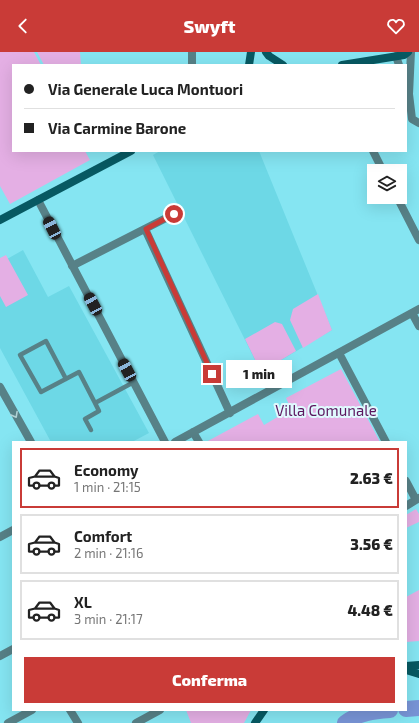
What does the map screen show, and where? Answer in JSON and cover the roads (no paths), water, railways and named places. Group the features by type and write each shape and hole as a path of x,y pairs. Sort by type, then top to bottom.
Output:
{"street":[{"path":"192,52 192,64"},
{"path":"249,64 251,52"},
{"path":"266,52 269,56 281,64"},
{"path":"348,64 404,55 409,52"},
{"path":"409,52 407,92 412,119 419,123"},
{"path":"396,56 399,64"},
{"path":"0,220 129,152"},
{"path":"374,152 380,164"},
{"path":"38,200 164,441"},
{"path":"401,204 419,240"},
{"path":"72,266 174,214"},
{"path":"146,229 230,412"},
{"path":"177,441 415,311 419,326"},
{"path":"339,353 385,441"},
{"path":"0,387 29,441"},
{"path":"193,432 198,441"},
{"path":"407,482 418,499 407,505"},
{"path":"0,537 12,531"},
{"path":"0,656 12,650"},
{"path":"407,666 419,665"},
{"path":"407,670 419,674"},
{"path":"8,723 30,711"},
{"path":"71,711 78,723"},
{"path":"136,723 158,711"},
{"path":"255,723 263,711"}],"lane":[{"path":"66,378 46,341 20,354 41,392 79,372 99,411 85,419 91,430"},
{"path":"95,403 134,382"}],"waterway":[{"path":"407,709 419,708"},
{"path":"345,723 366,713 378,711"}],"park label":[{"name":"Villa Comunale","path":"326,411"}]}
